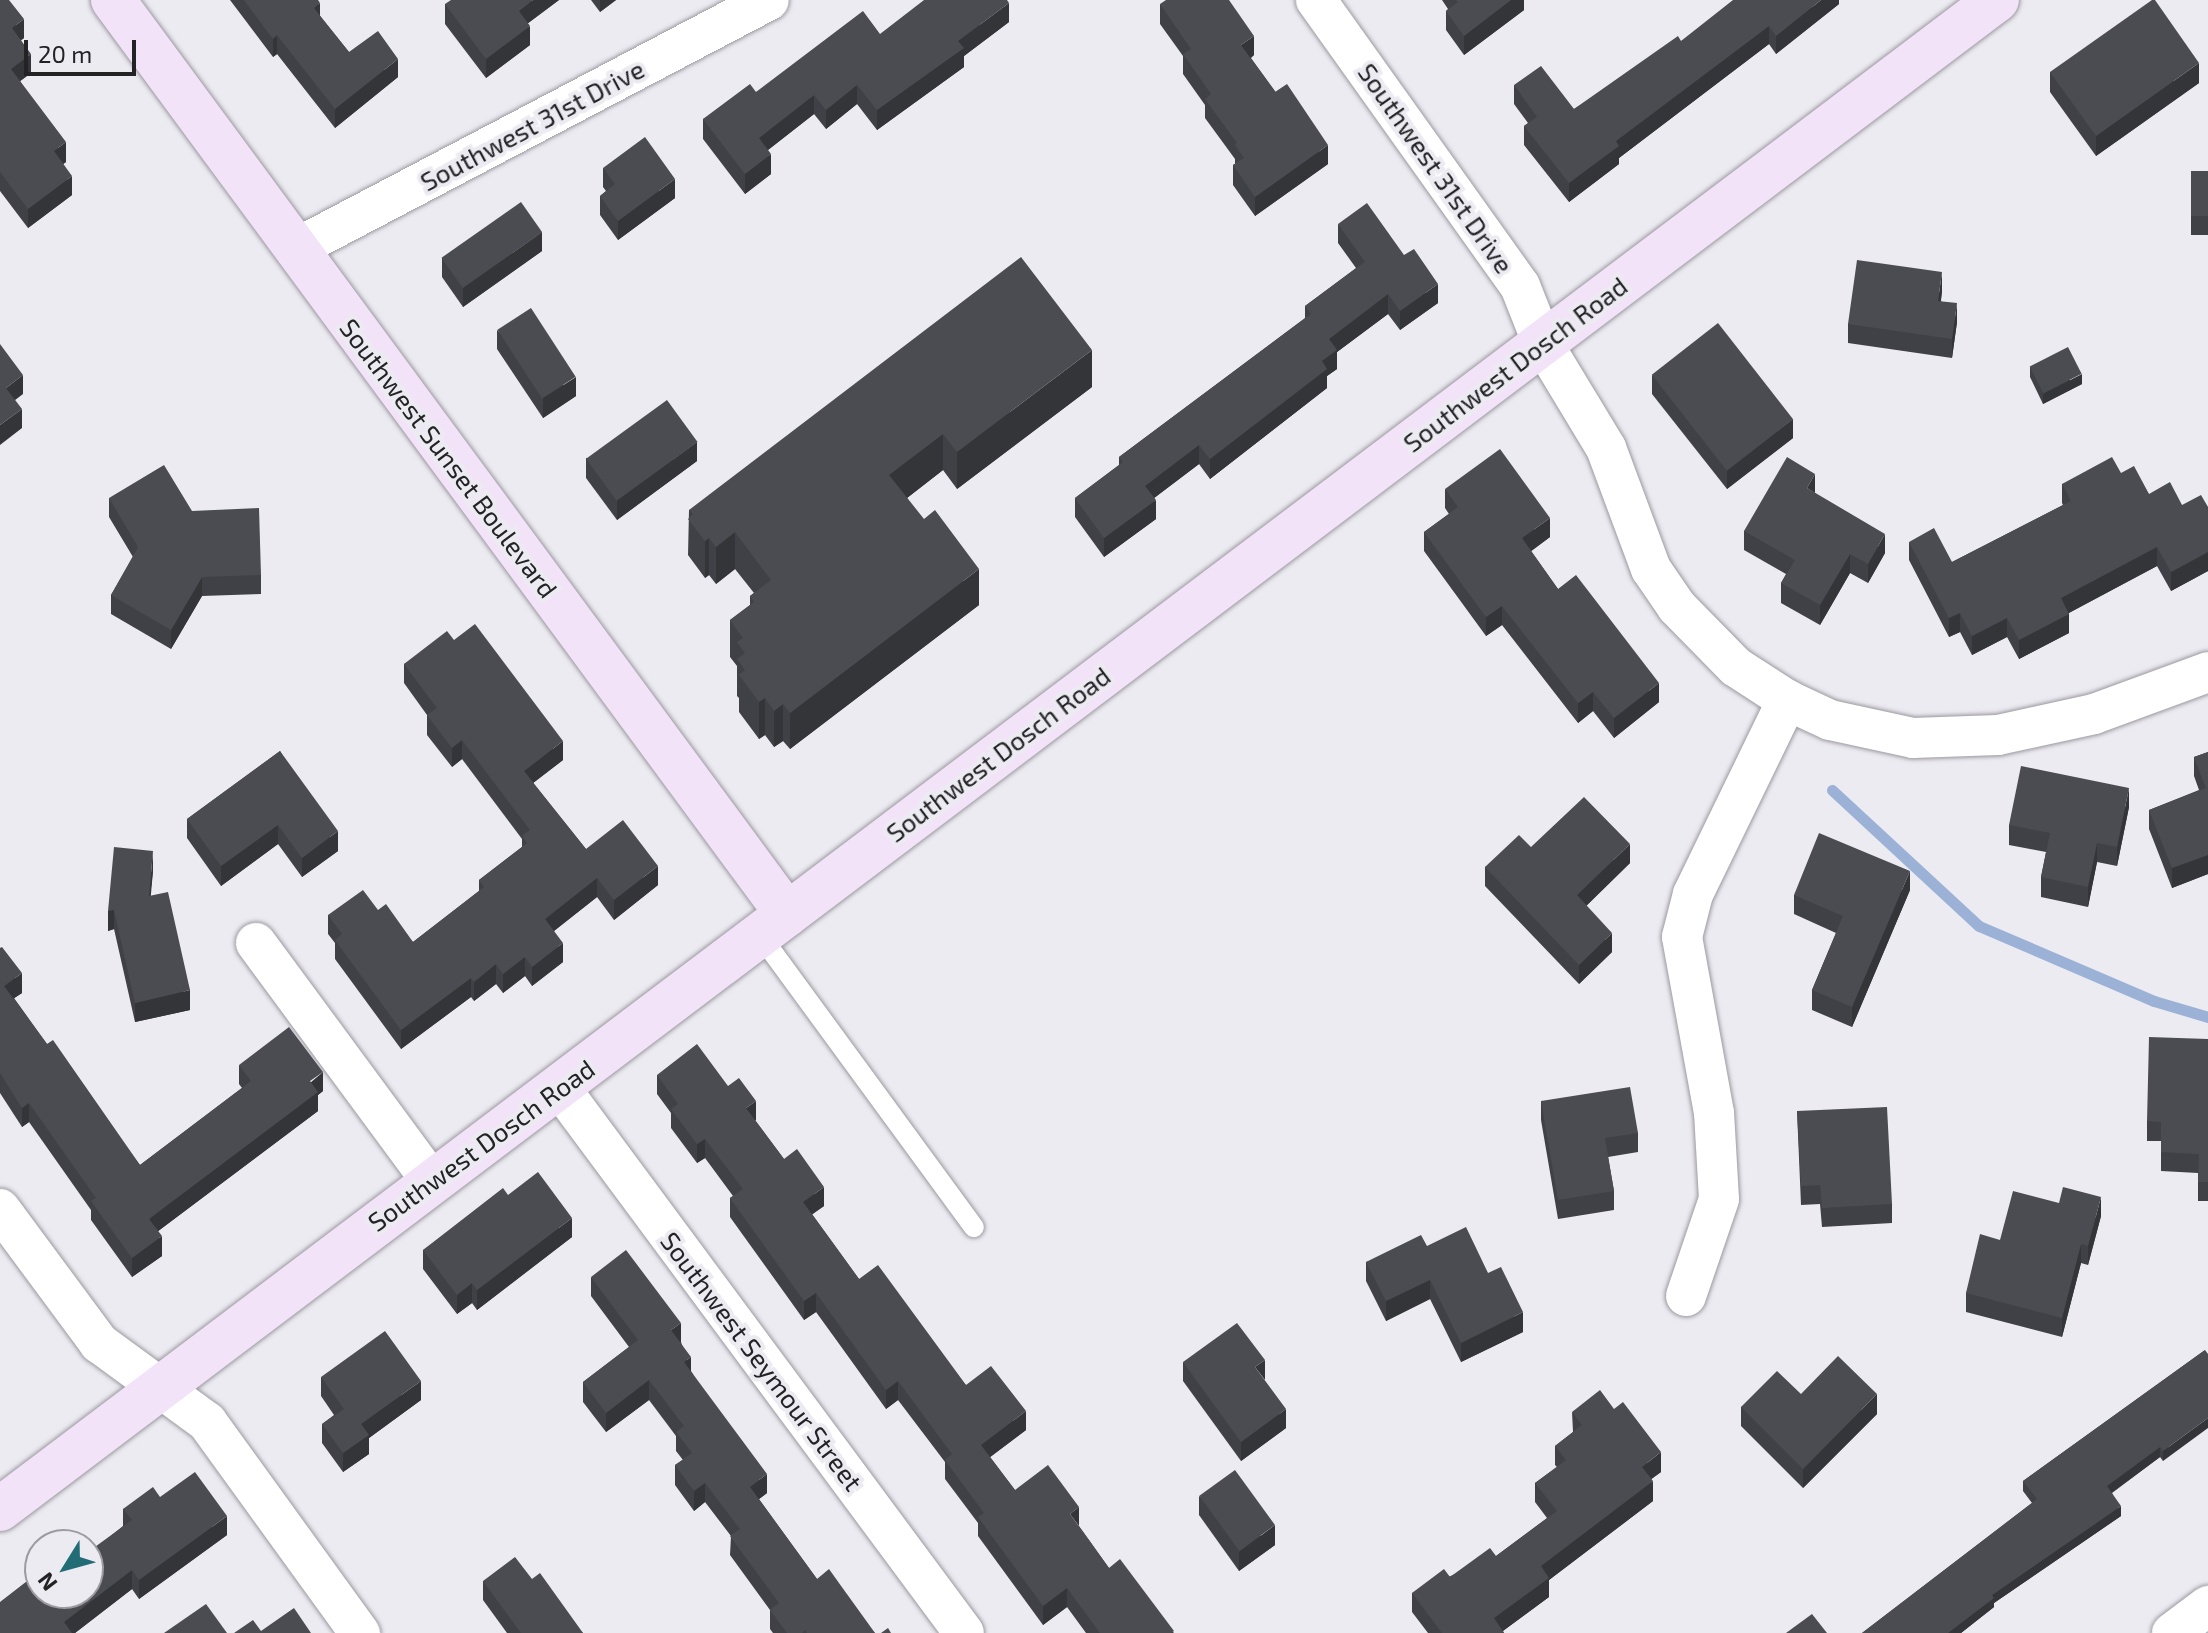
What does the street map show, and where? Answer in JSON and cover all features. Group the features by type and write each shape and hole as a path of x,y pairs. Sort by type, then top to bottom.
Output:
{"street":[{"name":"Southwest Sunset Boulevard","path":"113,0 295,249 774,924"},
{"name":"Southwest 31st Drive","path":"295,249 769,0"},
{"name":"Southwest 31st Drive","path":"1316,0 1520,286 1543,344 1606,448 1651,569 1677,607 1736,667 1787,700 1830,720 1913,738 1998,735 2094,714 2208,672"},
{"name":"Southwest Dosch Road","path":"0,1509 431,1180 560,1088 1997,0"},
{"path":"1686,1296 1719,1199 1714,1113 1682,937 1693,894 1787,700"},
{"path":"256,943 431,1180"},
{"name":"Southwest Seymour Street","path":"560,1088 964,1633"},
{"path":"0,1209 99,1343 157,1389 207,1422 360,1633"},
{"path":"2172,1633 2208,1606"}],"lane":[{"path":"774,924 974,1227"}],"building":[{"path":"0,0 9,0 24,19 12,28 31,54 11,69 66,142 54,151 72,176 28,209 0,172"},
{"path":"244,0 318,0 320,3 314,8 349,52 378,31 398,59 335,109 277,35 273,39"},
{"path":"451,0 533,0 519,11 530,26 486,59 445,4"},
{"path":"924,0 1007,0 1009,3 958,41 964,48 877,110 857,85 826,110 814,95 759,138 771,154 745,174 703,119 750,84 756,92 863,11 880,34"},
{"path":"1166,0 1229,0 1254,36 1241,45 1275,92 1287,84 1328,145 1255,197 1233,165 1244,158 1235,145 1237,143 1205,99 1211,94 1183,54 1191,49 1160,4"},
{"path":"1456,0 1511,0 1464,36 1446,11 1458,2"},
{"path":"1733,0 1821,0 1776,36 1769,26 1616,141 1619,146 1569,183 1524,126 1537,117 1514,85 1541,66 1574,109 1678,36 1681,41"},
{"path":"2155,0 2199,63 2096,136 2050,72"},
{"path":"645,137 675,179 618,221 600,196 615,184 603,168"},
{"path":"2191,171 2208,171 2208,216 2191,216"},
{"path":"521,202 542,232 463,288 442,258"},
{"path":"1367,203 1404,255 1414,249 1438,284 1400,311 1388,294 1329,339 1337,350 1322,361 1327,369 1210,459 1199,445 1145,486 1156,500 1104,538 1075,498 1123,462 1119,457 1311,314 1305,306 1365,262 1338,224"},
{"path":"1021,257 1092,350 957,452 943,434 889,475 924,519 935,510 979,569 790,713 783,704 774,711 765,698 759,702 739,675 745,670 737,659 745,653 737,642 743,638 730,620 754,602 750,596 771,580 735,532 716,547 709,538 705,541 688,519 693,514 689,510"},
{"path":"1857,260 1942,272 1938,301 1957,303 1952,339 1848,324"},
{"path":"531,308 576,377 542,399 497,330"},
{"path":"1718,323 1793,419 1727,471 1652,375"},
{"path":"0,344 23,375 6,388 22,409 0,425"},
{"path":"2068,347 2082,374 2043,393 2030,367"},
{"path":"667,400 698,442 617,501 586,459"},
{"path":"1500,449 1550,518 1522,538 1558,589 1576,575 1659,683 1614,718 1593,692 1578,703 1502,606 1486,617 1424,532 1458,507 1445,489"},
{"path":"1787,457 1815,474 1807,488 1885,534 1868,564 1850,554 1820,605 1781,583 1795,560 1744,531"},
{"path":"2112,457 2121,473 2134,466 2149,494 2170,482 2182,505 2201,495 2208,507 2208,552 2171,572 2157,547 2061,598 2069,614 2019,640 2007,618 1972,636 1960,613 1949,618 1909,542 1934,528 1952,562 2071,501 2062,484"},
{"path":"164,465 192,511 259,508 261,575 202,577 171,630 111,595 138,547 109,498"},
{"path":"475,624 563,741 524,771 586,849 623,820 658,866 614,900 597,878 545,919 563,943 532,967 525,957 503,974 496,964 474,982 471,978 401,1030 335,940 342,934 328,915 363,890 378,910 386,904 413,942 484,887 479,880 527,843 522,836 530,830 462,740 452,748 427,715 437,708 404,664 447,631 454,640"},
{"path":"280,751 338,831 302,858 278,825 221,866 187,819"},
{"path":"2208,752 2208,855 2172,868 2149,810 2206,788 2194,757"},
{"path":"2021,766 2129,788 2117,847 2097,843 2088,887 2041,877 2050,833 2009,825"},
{"path":"1584,797 1630,844 1577,895 1612,933 1579,965 1485,867 1519,835 1531,847"},
{"path":"1819,833 1910,871 1852,1007 1812,990 1843,916 1794,895"},
{"path":"114,847 153,851 149,896 168,892 190,990 135,1003 114,910 108,911"},
{"path":"2,947 22,973 4,986 47,1044 53,1040 140,1165 251,1081 239,1065 289,1027 323,1072 310,1081 318,1092 149,1219 162,1236 132,1258 91,1201 96,1198 29,1103 22,1108 0,1073"},
{"path":"2149,1037 2208,1039 2208,1182 2198,1182 2199,1154 2161,1152 2161,1122 2147,1121"},
{"path":"697,1044 728,1086 739,1078 756,1101 746,1108 784,1159 797,1149 824,1187 803,1202 859,1279 878,1265 966,1385 991,1366 1026,1411 981,1445 1015,1490 1048,1465 1079,1507 1070,1514 1109,1568 1120,1559 1174,1631 1100,1633 1067,1588 1043,1606 978,1517 984,1513 945,1460 952,1454 898,1381 886,1390 816,1293 804,1301 730,1198 743,1189 705,1139 697,1144 671,1109 678,1104 657,1075"},
{"path":"1630,1087 1638,1133 1605,1138 1614,1191 1558,1200 1541,1101"},
{"path":"1887,1107 1892,1204 1822,1208 1820,1185 1801,1186 1797,1111"},
{"path":"538,1172 572,1218 477,1290 472,1283 457,1295 423,1250 503,1188 508,1195"},
{"path":"2063,1187 2101,1197 2088,1246 2081,1244 2062,1318 1966,1293 1980,1234 2000,1240 2013,1191 2059,1203"},
{"path":"1466,1227 1488,1273 1501,1267 1523,1312 1461,1343 1430,1280 1386,1301 1366,1262 1421,1235 1427,1246"},
{"path":"626,1250 681,1323 671,1330 691,1357 684,1362 767,1474 750,1487 817,1579 829,1569 875,1633 807,1633 805,1630 802,1633 787,1633 770,1610 779,1603 730,1536 740,1529 705,1483 694,1491 675,1465 692,1453 676,1432 684,1426 649,1380 606,1413 583,1382 638,1340 591,1277"},
{"path":"1237,1323 1265,1360 1255,1367 1286,1409 1241,1442 1183,1362"},
{"path":"385,1331 421,1381 361,1424 369,1435 343,1453 322,1424 344,1409 321,1377"},
{"path":"2205,1350 2208,1354 2208,1418 2163,1451 2160,1447 2107,1486 2121,1506 1992,1595 1994,1598 1948,1633 1862,1633 2037,1499 2023,1481"},
{"path":"1838,1356 1877,1394 1803,1469 1741,1407 1777,1371 1801,1394"},
{"path":"1600,1390 1614,1409 1623,1402 1661,1452 1642,1467 1653,1481 1541,1566 1549,1578 1494,1618 1504,1633 1442,1633 1412,1593 1444,1569 1450,1577 1490,1548 1496,1556 1557,1511 1535,1483 1566,1460 1555,1446 1582,1425 1572,1412"},
{"path":"1235,1470 1275,1525 1239,1551 1199,1496"},
{"path":"195,1472 227,1516 139,1580 132,1570 104,1591 104,1540 132,1520 123,1509 153,1487 160,1497"},
{"path":"515,1557 532,1579 540,1573 583,1633 521,1633 483,1581"},
{"path":"24,1583 24,1609 81,1609 64,1622 72,1633 0,1633 0,1602"},
{"path":"206,1604 227,1633 164,1633"},
{"path":"294,1608 311,1633 234,1633 253,1620 261,1631"},
{"path":"1812,1614 1827,1633 1786,1633"}],"waterway":[{"path":"1832,790 1979,926 2154,1001 2208,1017"}]}
